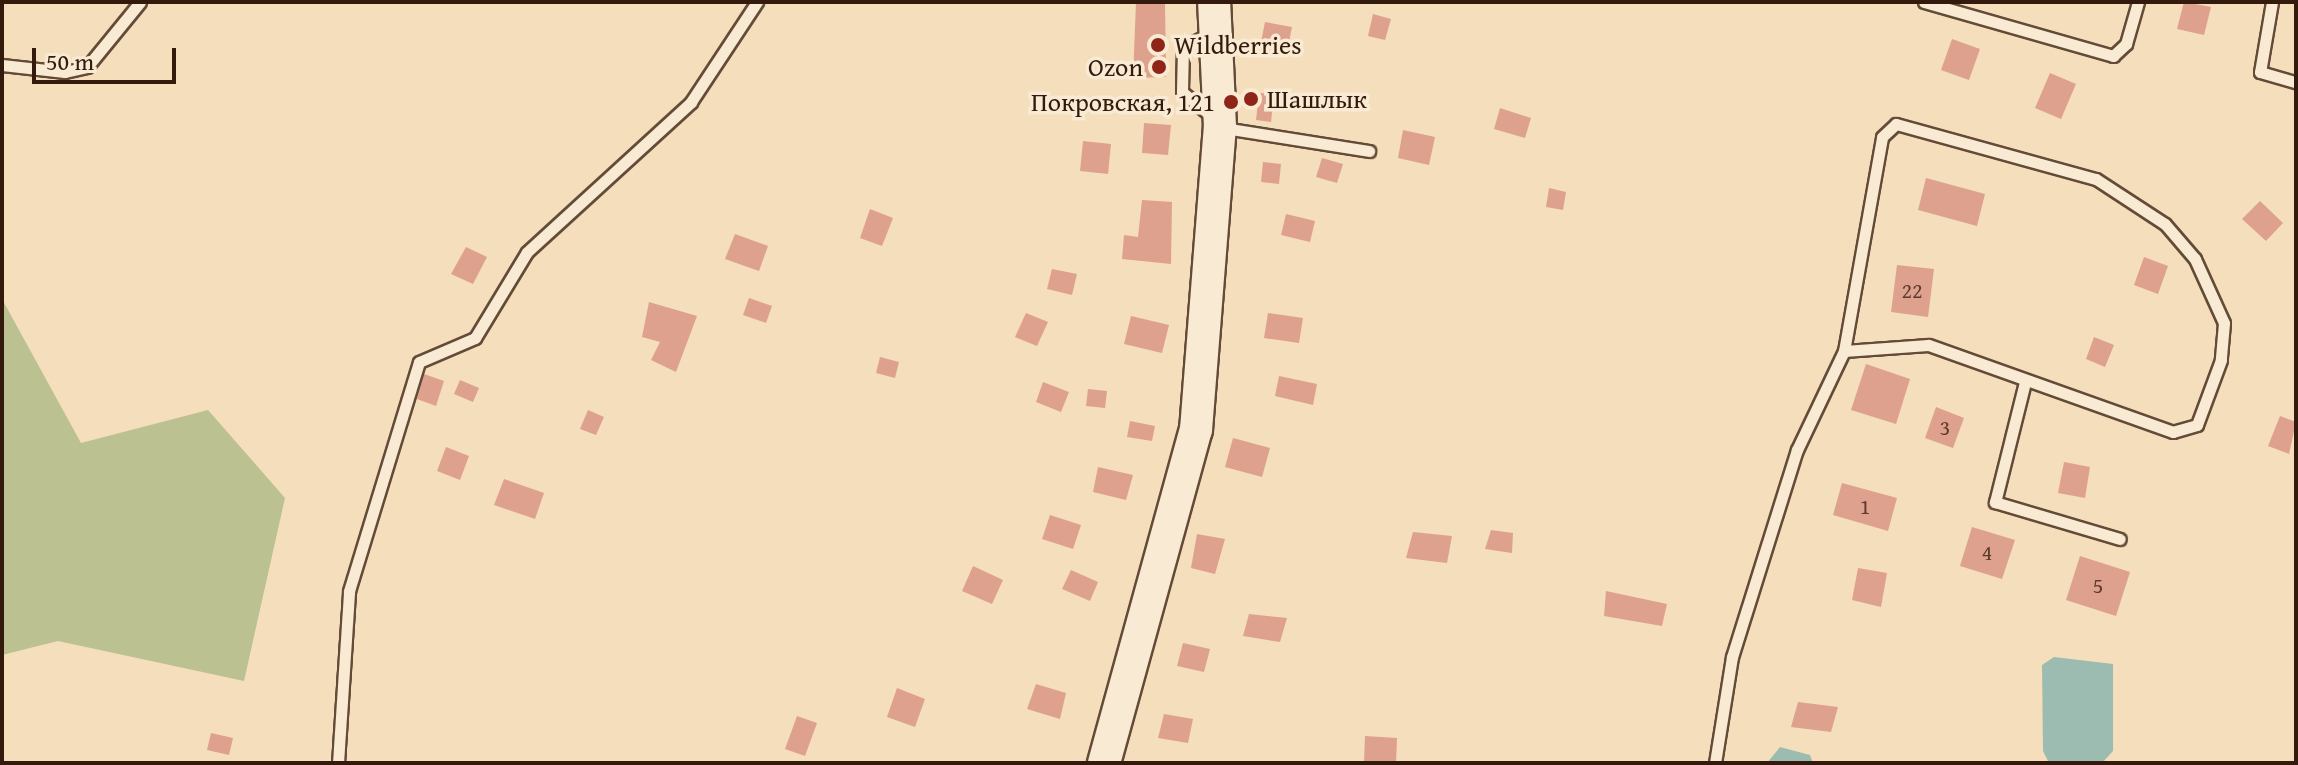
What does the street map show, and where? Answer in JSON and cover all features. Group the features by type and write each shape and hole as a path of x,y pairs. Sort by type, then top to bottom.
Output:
{"main road":[{"path":"1104,763 1196,430 1220,125 1215,17"}],"lane":[{"path":"2,65 87,67 140,2"},
{"path":"338,763 349,591 419,362 475,338 527,252 691,102 757,2"},
{"path":"1924,2 2113,56 2126,44 2138,2"},
{"path":"2272,2 2259,57 2270,80 2296,82"},
{"path":"1715,763 1732,657 1797,450 1844,351 1882,137 1896,124 2106,185 2165,224 2217,297 2224,323 2221,360 2208,406 2185,432 2025,382 1928,345 1844,351"},
{"path":"1220,125 1369,151"},
{"path":"2025,382 1992,497 2120,539"}],"green space":[{"path":"2,299 81,443 208,410 285,498 244,681 58,641 2,655"}],"water":[{"path":"2054,657 2113,664 2113,751 2103,762 2048,761 2043,751 2042,665"},
{"path":"1780,747 1810,755 1813,763 1767,763"}],"building":[{"path":"1136,2 1165,2 1166,77 1133,78"},
{"path":"2184,2 2211,7 2204,35 2177,29"},
{"path":"1373,14 1391,19 1385,40 1368,36"},
{"path":"1265,22 1292,27 1286,57 1259,52"},
{"path":"1952,39 1980,49 1969,80 1941,70"},
{"path":"2050,73 2076,84 2061,119 2035,108"},
{"path":"1259,93 1274,94 1271,122 1256,120"},
{"path":"1500,108 1531,118 1525,138 1494,129"},
{"path":"1144,123 1171,125 1168,155 1142,153"},
{"path":"1403,130 1435,137 1429,165 1398,158"},
{"path":"1083,141 1111,144 1108,174 1080,171"},
{"path":"1322,158 1343,164 1337,183 1316,177"},
{"path":"1263,162 1281,164 1279,184 1261,182"},
{"path":"1926,178 1985,194 1977,226 1918,210"},
{"path":"1549,188 1566,192 1563,210 1546,207"},
{"path":"1142,200 1172,202 1171,264 1122,259 1124,235 1138,237"},
{"path":"2260,201 2283,223 2266,241 2242,219"},
{"path":"870,209 893,218 882,246 860,238"},
{"path":"1286,214 1315,221 1310,242 1281,235"},
{"path":"735,234 768,246 759,271 725,259"},
{"path":"466,247 487,257 473,284 451,274"},
{"path":"2144,257 2168,266 2158,294 2134,285"},
{"path":"1897,265 1934,269 1928,317 1891,312"},
{"path":"1052,269 1077,274 1072,295 1047,289"},
{"path":"749,298 772,306 766,323 743,315"},
{"path":"649,302 697,316 676,372 651,360 660,342 642,337"},
{"path":"1026,313 1048,322 1037,346 1015,337"},
{"path":"1268,313 1303,318 1299,343 1264,338"},
{"path":"1131,316 1169,325 1162,353 1124,344"},
{"path":"2094,337 2114,345 2105,367 2086,359"},
{"path":"880,357 899,362 895,378 876,373"},
{"path":"1866,364 1910,379 1896,424 1851,410"},
{"path":"424,374 444,381 436,406 417,399"},
{"path":"1279,376 1317,384 1313,405 1275,396"},
{"path":"460,380 479,388 473,402 454,394"},
{"path":"1043,382 1069,392 1061,412 1036,402"},
{"path":"1088,389 1107,391 1105,408 1086,406"},
{"path":"1936,407 1964,418 1953,448 1925,438"},
{"path":"588,410 604,417 596,435 580,429"},
{"path":"2280,416 2296,422 2289,454 2268,446"},
{"path":"1130,421 1155,426 1152,441 1127,437"},
{"path":"1233,438 1270,448 1262,477 1225,467"},
{"path":"446,447 469,456 460,480 437,471"},
{"path":"2064,462 2090,467 2085,498 2058,493"},
{"path":"1098,467 1133,475 1126,500 1093,492"},
{"path":"504,479 544,493 535,519 494,505"},
{"path":"1842,483 1897,498 1888,531 1833,515"},
{"path":"1050,515 1081,525 1073,549 1042,539"},
{"path":"1972,527 2015,540 2002,579 1960,566"},
{"path":"1491,530 1513,533 1512,553 1485,549"},
{"path":"1413,532 1452,536 1447,563 1406,558"},
{"path":"1197,534 1225,539 1215,574 1191,568"},
{"path":"2080,556 2130,572 2116,616 2066,600"},
{"path":"973,566 1003,580 992,604 962,591"},
{"path":"1858,568 1887,573 1881,607 1852,600"},
{"path":"1071,570 1098,582 1090,601 1062,589"},
{"path":"1606,591 1667,604 1662,626 1604,616"},
{"path":"1249,614 1287,618 1280,642 1243,636"},
{"path":"1183,643 1210,649 1204,672 1177,666"},
{"path":"1036,684 1066,693 1060,719 1027,709"},
{"path":"897,688 925,699 915,727 887,717"},
{"path":"1798,702 1838,707 1831,732 1791,727"},
{"path":"1164,714 1193,719 1188,743 1158,738"},
{"path":"797,716 817,723 805,756 785,749"},
{"path":"211,733 233,738 229,755 207,750"},
{"path":"1365,736 1397,738 1396,763 1364,763"}],"place":[{"name":"Wildberries","path":"1158,45"},
{"name":"Ozon","path":"1159,67"},
{"name":"Шашлык","path":"1251,99"},
{"name":"Покровская, 121","path":"1231,102"}]}
